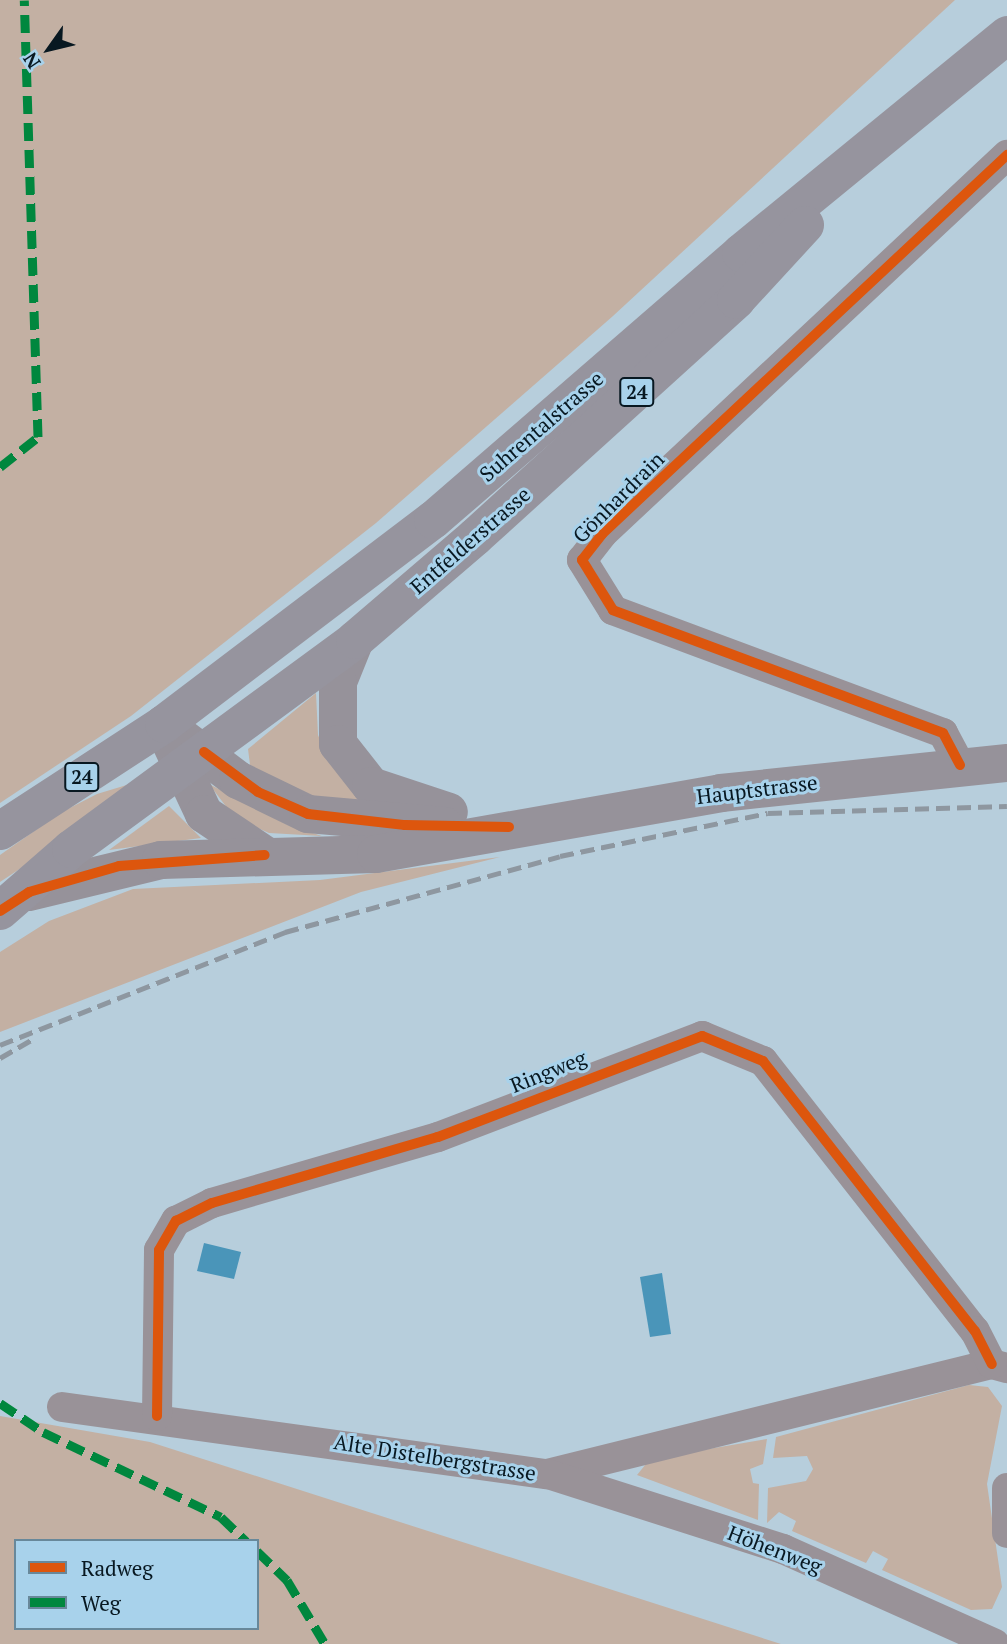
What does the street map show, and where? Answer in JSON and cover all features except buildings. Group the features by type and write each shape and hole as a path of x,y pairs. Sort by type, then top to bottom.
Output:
{"main road":[{"name":"Suhrentalstrasse","path":"164,724 433,520 899,123 1007,35"},
{"name":"Entfelderstrasse","path":"14,901 71,849 355,640 736,300 899,123"},
{"path":"355,640 338,681 334,715 338,744 371,786 417,805 509,827"},
{"path":"164,724 192,762 204,814 265,855"},
{"name":"24","path":"0,831 164,724"},
{"path":"192,762 308,814 405,825 509,827"},
{"name":"Hauptstrasse","path":"509,827 721,793 960,765 1007,763"},
{"path":"14,901 161,859 376,854 509,827"}],"street":[{"name":"Gönhardrain","path":"960,765 943,733 613,610 582,559 602,534 1007,155"},
{"name":"Ringweg","path":"157,1416 159,1250 176,1221 212,1203 438,1137 631,1058 702,1036 763,1061 975,1331 999,1366"},
{"name":"Alte Distelbergstrasse","path":"62,1407 157,1416 547,1474 999,1366"},
{"name":"Höhenweg","path":"547,1474 783,1549 995,1644"},
{"path":"1007,1488 1007,1533"}],"shaded area":[{"path":"0,0 955,0 613,316 376,523 131,716 0,803"},
{"path":"316,693 318,735 331,765 371,804 303,796 250,765 248,749"},
{"path":"163,774 0,882 0,855 60,813 97,794"},
{"path":"209,784 288,825 322,836 269,833 234,817"},
{"path":"169,806 201,838 109,850"},
{"path":"500,857 361,892 0,1032 0,952 49,921 133,889 320,880"},
{"path":"969,1385 988,1387 1002,1406 987,1484 1002,1587 992,1609 971,1610 882,1570 888,1559 873,1551 866,1563 792,1531 796,1521 779,1512 767,1523 768,1488 806,1481 813,1469 807,1456 773,1458 776,1437"},
{"path":"0,1416 150,1442 781,1644 0,1644"},
{"path":"767,1439 763,1464 750,1469 753,1483 759,1484 758,1520 637,1475 650,1459"}],"water":[{"path":"204,1243 241,1252 234,1279 197,1271"},
{"path":"662,1273 671,1334 650,1337 640,1277"}],"railway":[{"path":"0,1045 285,932 560,856 768,813 1007,806"},
{"path":"0,1058 31,1040"}],"marked path":[{"path":"0,467 38,437 24,0"},
{"path":"0,1403 43,1432 221,1517 244,1539"},
{"path":"259,1553 287,1580 325,1644"}],"cycle path":[{"path":"960,765 943,733 613,610 582,560 602,534 1007,155"},
{"path":"204,752 258,792 308,814 405,825 509,827"},
{"path":"0,911 29,892 119,866 265,855"},
{"path":"157,1416 159,1250 176,1221 212,1203 438,1137 702,1036 763,1061 975,1331 992,1364"}]}
